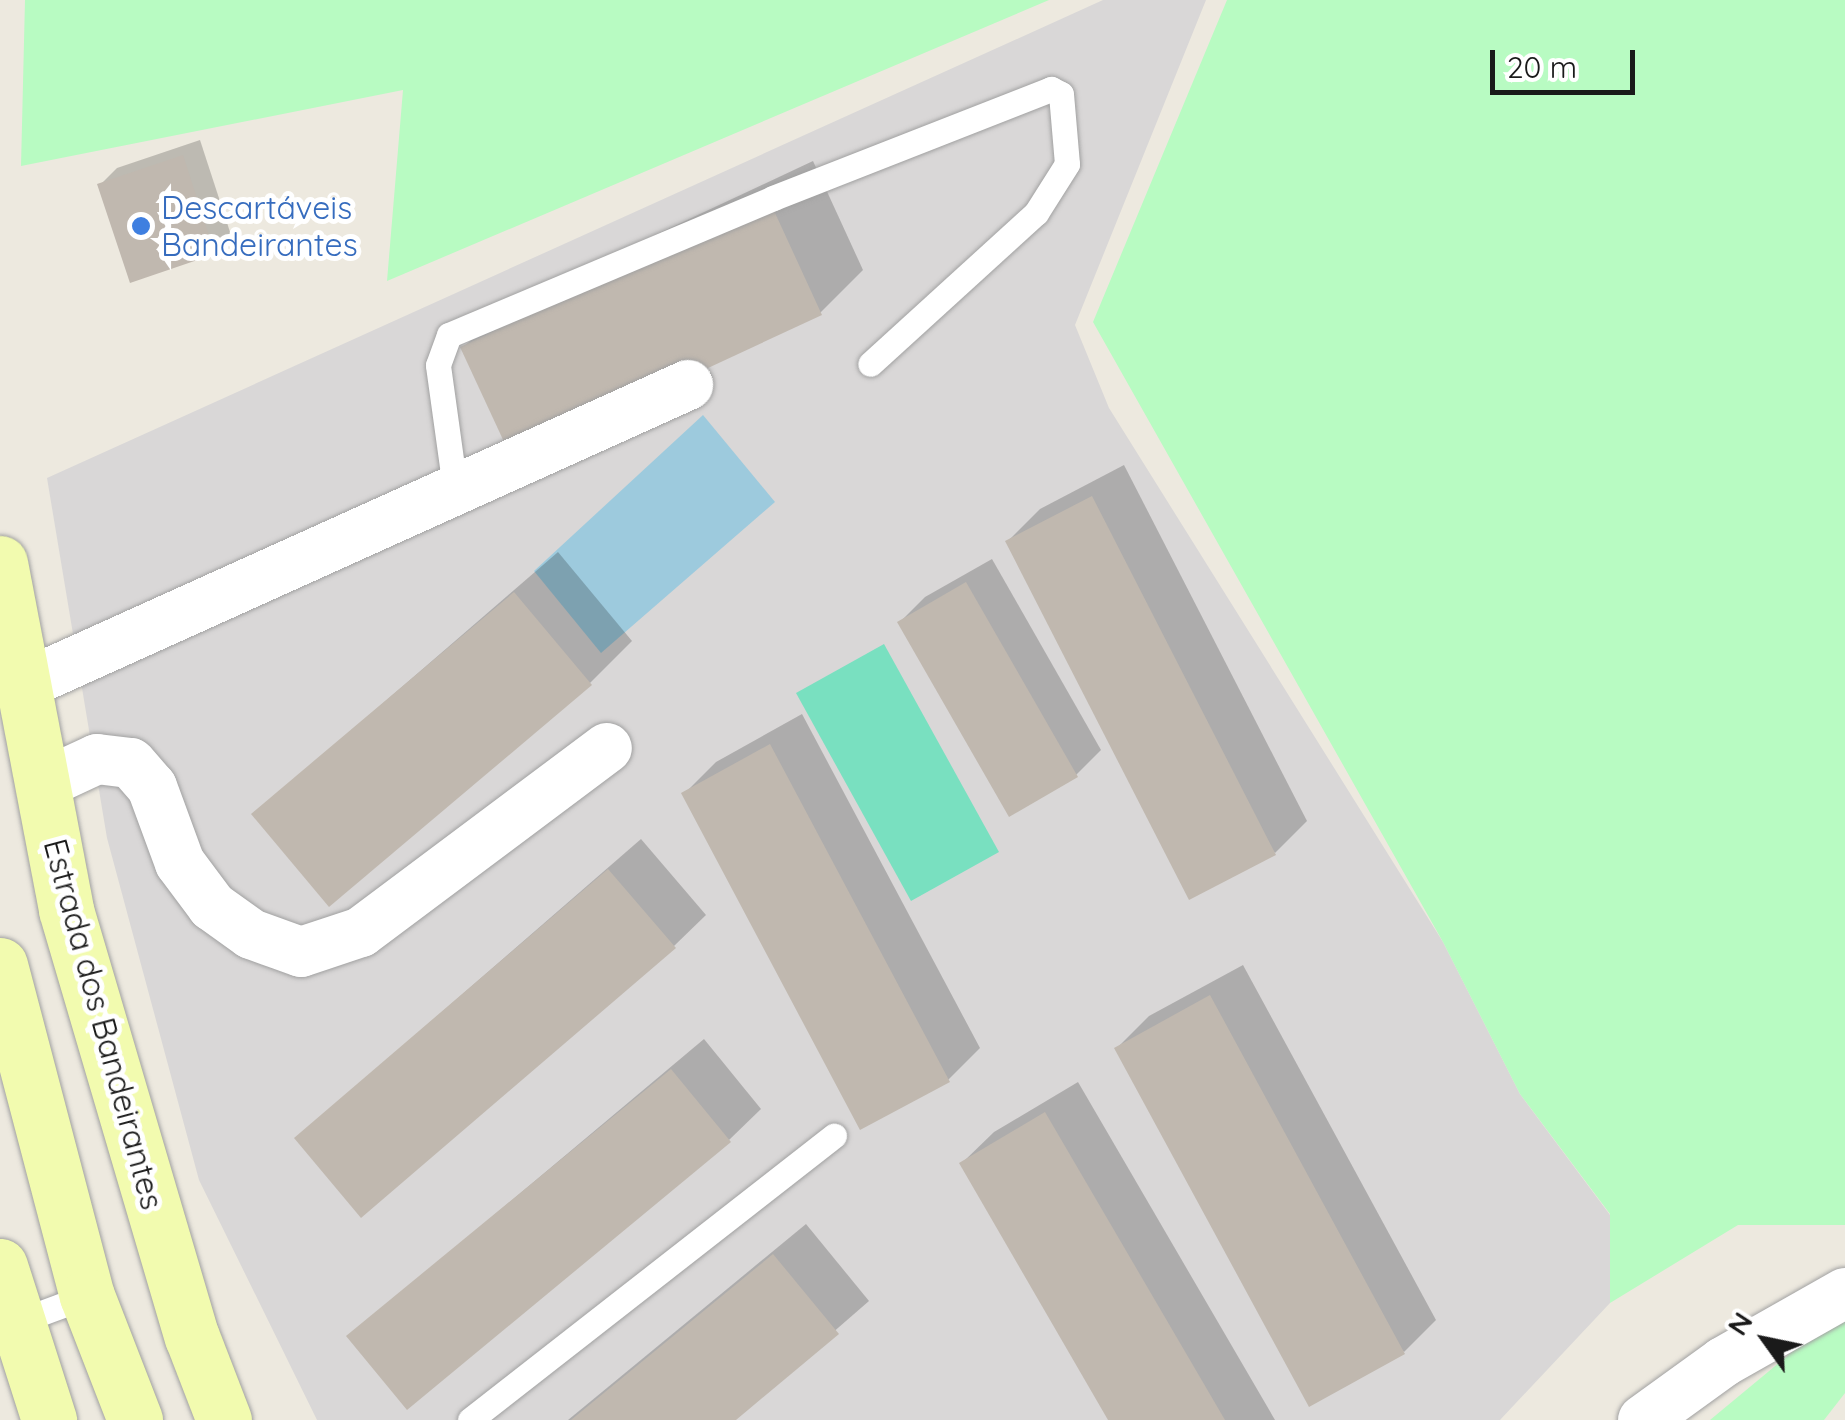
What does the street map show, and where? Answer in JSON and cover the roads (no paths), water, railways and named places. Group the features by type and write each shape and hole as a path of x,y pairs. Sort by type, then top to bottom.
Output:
{"main road":[{"name":"Estrada dos Bandeirantes","path":"0,562 66,910 192,1338 224,1420"},
{"path":"0,964 87,1296 135,1420"},
{"path":"0,1266 49,1420"}],"street":[{"path":"22,686 688,385"},
{"path":"41,785 97,759 131,763 152,787 180,863 212,906 251,934 301,952 361,932 607,748"},
{"path":"1643,1420 1723,1362 1845,1293"}],"lane":[{"path":"456,488 438,365 449,335 773,198 1051,89 1061,94 1067,164 1036,213 870,364"},
{"path":"470,1420 834,1136"},
{"path":"17,1322 87,1296"}],"water":[{"path":"703,415 775,502 601,653 534,571"}],"place":[{"name":"Descartáveis Bandeirantes","path":"141,226"}]}
